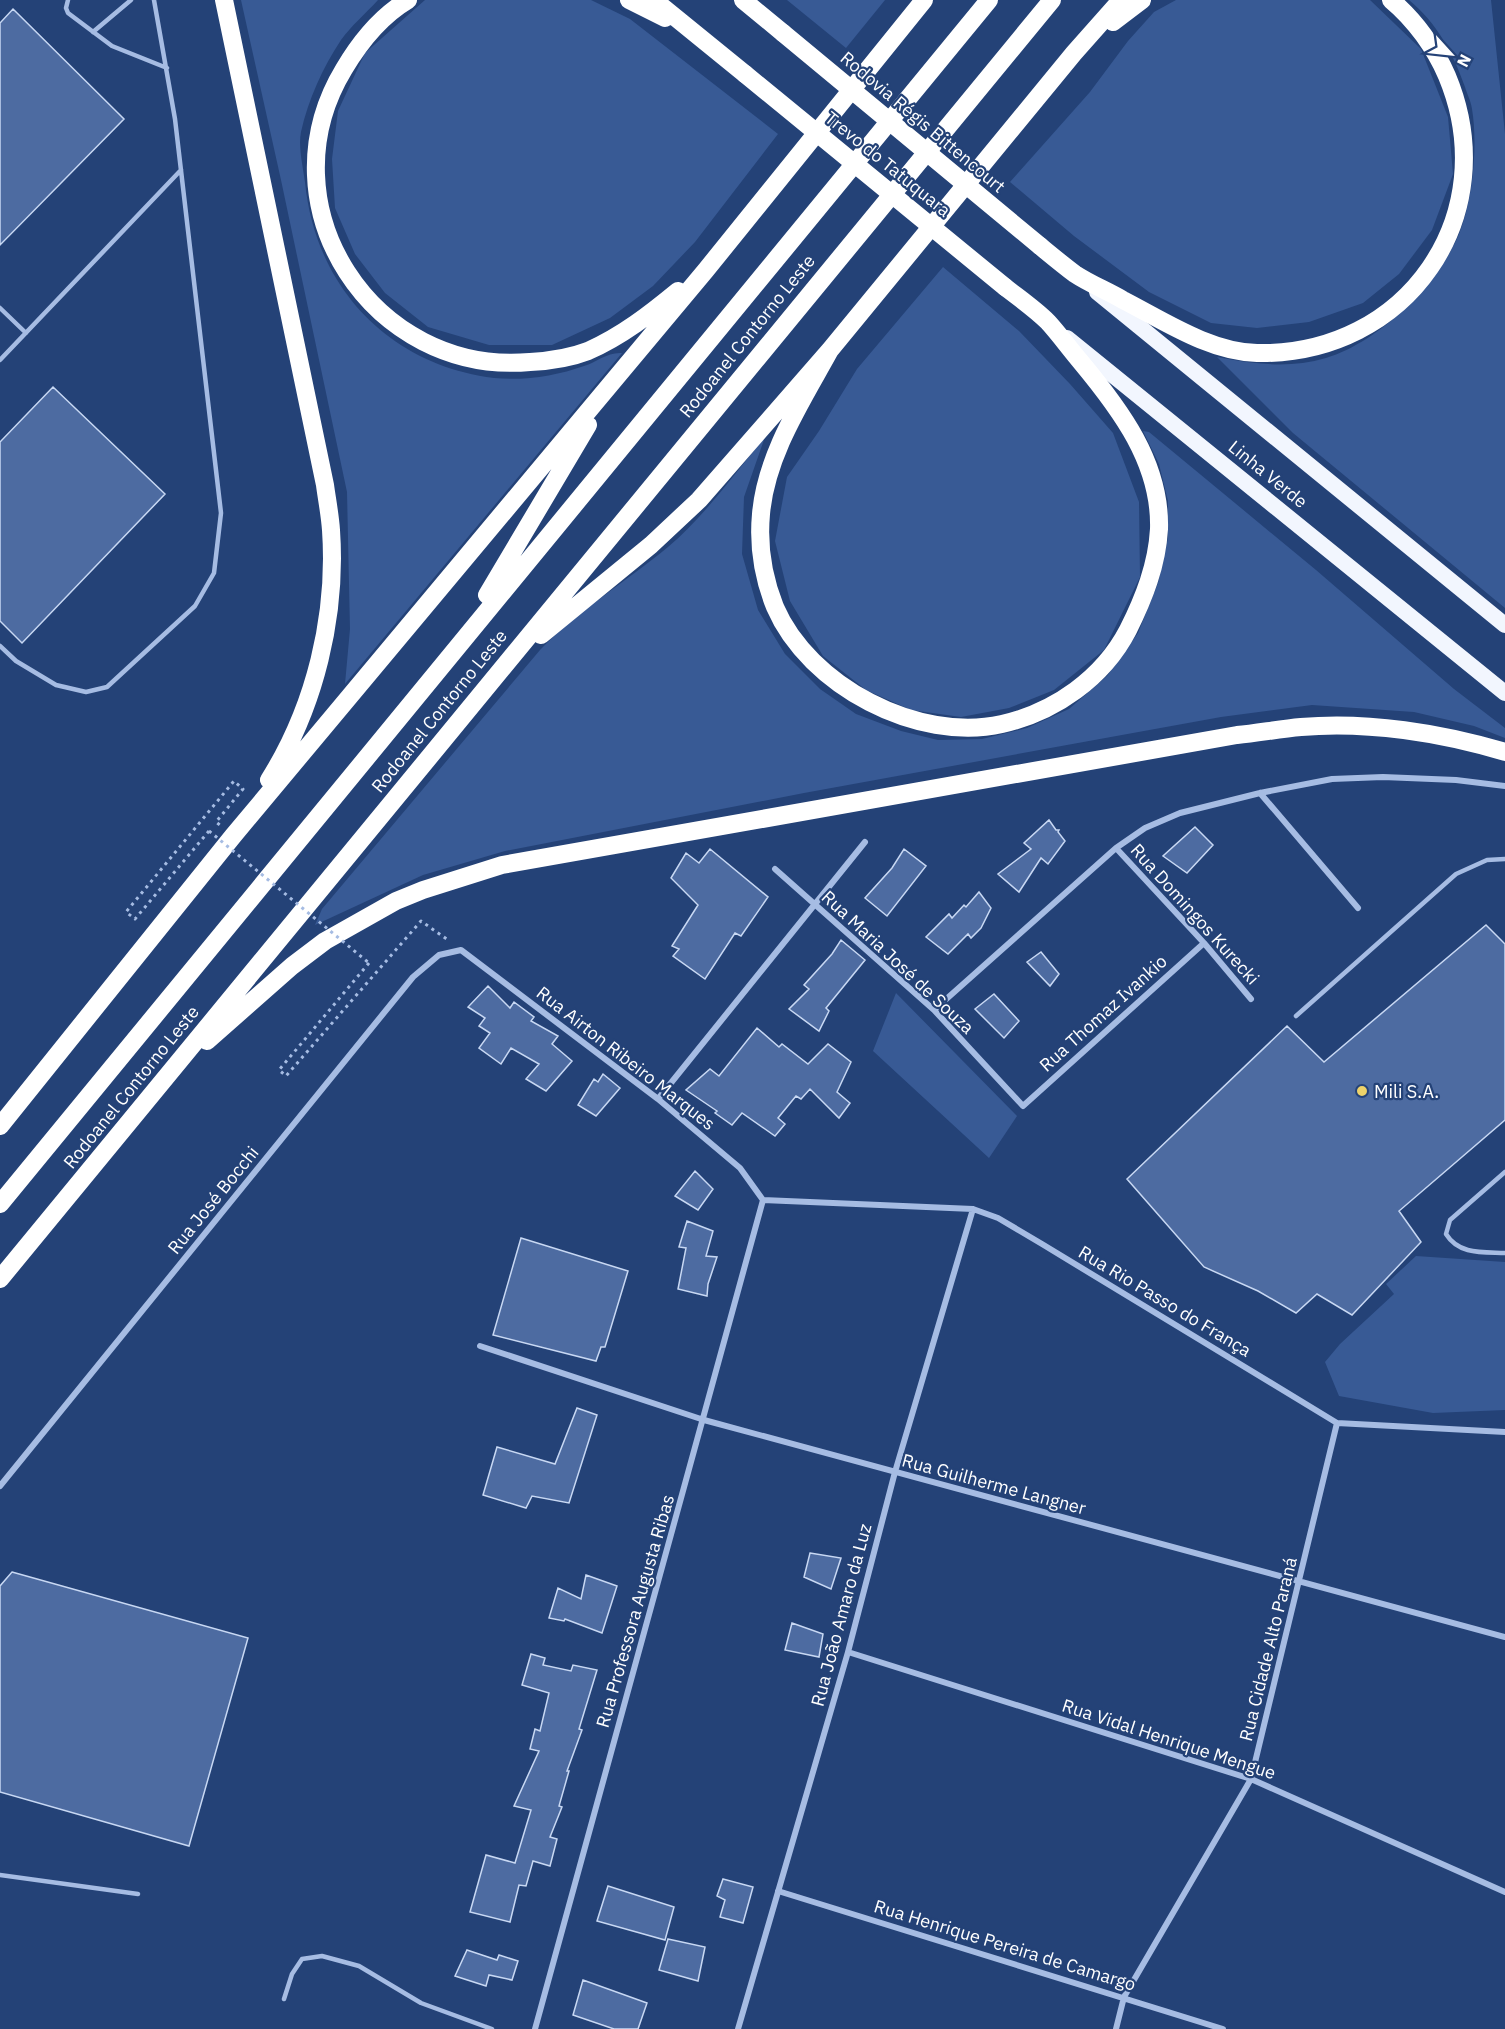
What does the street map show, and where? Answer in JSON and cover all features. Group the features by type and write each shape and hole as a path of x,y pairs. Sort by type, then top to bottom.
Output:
{"highway":[{"path":"224,0 325,485 331,530 332,577 327,625 302,715 279,764 234,836"},
{"path":"408,0 373,28 353,53 337,80 323,113 315,147 315,174 320,210 333,247 354,285 380,313 411,335 441,351 472,360 512,364 551,361 586,352 620,335 706,270"},
{"path":"629,0 695,34"},
{"path":"654,0 695,34"},
{"name":"Rodovia Régis Bittencourt","path":"743,0 1077,275 1200,338 1228,348 1255,353 1288,352 1328,344 1372,324 1396,307 1421,282 1439,257 1456,222 1465,186 1466,141 1457,99 1440,61 1419,28 1391,0"},
{"path":"0,1126 234,836 706,270 924,0"},
{"name":"Rodoanel Contorno Leste","path":"0,1204 988,0"},
{"name":"Rodoanel Contorno Leste","path":"0,1279 1052,0"},
{"path":"502,668 576,604 675,524 699,500 830,350 1074,53 1121,0"},
{"path":"1074,53 1142,0"},
{"name":"Trevo do Tatuquara","path":"695,34 1005,287"},
{"name":"Linha Verde","path":"1077,275 1505,625"},
{"name":"Linha Verde","path":"1005,287 1505,693"},
{"path":"830,350 784,438 765,488 761,513 760,547 765,578 776,609 795,639 819,667 848,689 881,707 912,721 945,726 970,728 1003,724 1040,711 1074,693 1099,671 1121,642 1142,602 1153,567 1159,530 1151,476 1125,419 1048,322"},
{"path":"451,654 615,380"},
{"path":"169,1073 325,940 396,901 502,865 1225,737 1302,727 1355,726 1420,732 1468,741 1505,752"}],"street":[{"path":"934,1010 1116,848 1145,828 1180,813 1260,793 1332,779 1383,777 1456,780 1505,786"},
{"path":"1260,793 1358,908"},
{"path":"658,1099 865,842"},
{"name":"Rua Domingos Kurecki","path":"1116,848 1204,943 1251,999"},
{"name":"Rua Maria José de Souza","path":"775,869 934,1010 1023,1106"},
{"name":"Rua Thomaz Ivankio","path":"1023,1106 1204,943"},
{"name":"Rua Airton Ribeiro Marques","path":"461,950 658,1099 740,1168 763,1200"},
{"name":"Rua José Bocchi","path":"0,1486 413,977 439,955 461,950"},
{"name":"Rua Rio Passo do França","path":"763,1200 973,1209 998,1218 1337,1423"},
{"name":"Rua Professora Augusta Ribas","path":"535,2029 763,1200"},
{"name":"Rua João Amaro da Luz","path":"738,2029 848,1652 895,1472 973,1209"},
{"name":"Rua Guilherme Langner","path":"480,1346 704,1420 1505,1637"},
{"path":"1337,1423 1505,1432"},
{"name":"Rua Cidade Alto Paraná","path":"1116,2029 1124,1997 1251,1779 1337,1423"},
{"name":"Rua Vidal Henrique Mengue","path":"848,1652 1251,1779 1505,1892"},
{"name":"Rua Henrique Pereira de Camargo","path":"778,1891 1223,2029"}],"lane":[{"path":"68,0 66,8 68,13 112,46 166,68"},
{"path":"93,32 132,0"},
{"path":"0,646 16,661 56,685 86,692 107,687 195,606 214,573 221,513 181,170 154,0"},
{"path":"0,360 181,170"},
{"path":"0,308 26,333"},
{"path":"1296,1016 1456,874 1487,860 1505,859"},
{"path":"1505,1172 1450,1220 1446,1234 1452,1243 1468,1251 1505,1253"},
{"path":"0,1875 138,1894"},
{"path":"284,1999 292,1974 302,1959 322,1956 359,1966 421,2003 492,2029"}],"path":[{"path":"234,836 216,822 243,789 234,781 126,912 135,920 208,831 369,963 279,1070 286,1076 421,921 461,950"}],"shaded area":[{"path":"241,0 378,0 345,35 328,61 312,96 300,138 312,220 324,255 342,287 364,314 391,338 422,357 456,370 494,378 517,379 562,373 612,354 622,353 345,684 350,629 347,492"},
{"path":"425,0 591,0 630,19 778,134 695,242 653,286 610,318 552,345 489,345 428,327 385,293 355,254 335,208 332,159 338,111 365,53"},
{"path":"787,0 885,0 846,48"},
{"path":"1176,0 1370,0 1421,49 1448,117 1453,174 1432,230 1399,274 1363,303 1309,322 1257,328 1211,323 1149,292 1074,236 1010,182 1090,92 1128,41 1154,12"},
{"path":"1409,0 1491,0 1505,134 1505,608 1293,433 1217,357 1258,363 1299,363 1326,358 1357,345 1411,303 1435,276 1454,245 1464,220 1471,189 1474,123 1471,106 1455,62 1443,39 1428,19"},
{"path":"943,267 1019,331 1113,433 1139,502 1140,577 1104,650 1054,690 1009,708 961,717 911,710 866,690 823,656 790,601 775,541 787,477 819,431 857,369"},
{"path":"1143,431 1149,432 1316,570 1454,689 1505,728 1505,738 1474,726 1414,712 1312,705 1221,717 804,793 505,851 423,875 315,925 322,909 540,650 570,622 682,535 765,437 744,497 742,554 758,610 785,654 820,689 856,714 901,731 938,740 982,739 1027,728 1069,709 1107,676 1138,633 1158,583 1168,538 1168,501 1159,464"},
{"path":"896,993 1017,1116 989,1158 873,1051"},
{"path":"1416,1256 1505,1262 1505,1410 1433,1413 1339,1396 1325,1362 1340,1344 1394,1294 1386,1284"}],"building":[{"path":"13,9 124,119 0,245 0,23"},
{"path":"53,387 165,494 22,643 0,621 0,442"},
{"path":"1049,820 1056,830 1059,830 1058,832 1065,841 1048,864 1041,858 1019,892 998,874 1031,849 1024,843"},
{"path":"1195,827 1213,845 1187,873 1163,856"},
{"path":"710,849 768,897 741,936 735,933 705,979 673,956 679,949 672,946 698,905 671,878 686,853 699,863"},
{"path":"904,849 926,866 887,916 865,898 892,868"},
{"path":"979,892 991,908 981,928 971,938 968,934 948,954 926,937 949,914 952,918 964,905 966,907"},
{"name":"Mili S.A.","path":"1486,925 1505,944 1505,1120 1399,1211 1421,1242 1352,1315 1317,1294 1296,1313 1258,1291 1204,1267 1127,1179 1287,1026 1324,1062"},
{"path":"841,940 865,960 826,1008 829,1011 819,1031 789,1009 809,989 804,985 832,954"},
{"path":"1041,952 1059,974 1050,986 1027,962"},
{"path":"488,986 510,1008 514,1002 534,1017 531,1021 558,1036 552,1044 572,1061 546,1091 526,1079 539,1064 511,1048 501,1064 479,1048 490,1033 479,1026 485,1018 468,1007"},
{"path":"994,994 1019,1021 1004,1038 975,1009"},
{"path":"757,1028 779,1047 782,1044 808,1064 828,1044 851,1062 837,1092 850,1103 839,1118 810,1089 801,1099 796,1096 778,1118 785,1124 775,1136 742,1113 732,1125 715,1113 717,1111 686,1090 710,1069 719,1076"},
{"path":"603,1074 620,1088 596,1116 578,1105 594,1079 598,1082"},
{"path":"695,1171 713,1189 698,1210 675,1196"},
{"path":"687,1221 713,1231 706,1256 717,1257 708,1284 707,1296 678,1289 686,1248 679,1247"},
{"path":"521,1238 628,1271 605,1347 601,1347 596,1361 493,1335"},
{"path":"577,1408 597,1415 569,1503 532,1496 526,1508 483,1495 497,1447 555,1464"},
{"path":"810,1553 841,1558 831,1589 804,1577"},
{"path":"12,1572 248,1638 189,1846 0,1792 0,1586"},
{"path":"586,1575 617,1586 602,1633 565,1619 564,1621 549,1618 558,1588 581,1599"},
{"path":"792,1623 823,1634 819,1657 785,1650"},
{"path":"531,1654 545,1658 543,1665 571,1671 573,1665 597,1670 579,1729 582,1730 567,1771 569,1771 559,1806 562,1807 550,1837 557,1839 550,1866 533,1861 526,1886 519,1885 510,1922 470,1912 486,1855 515,1863 531,1810 514,1806 539,1751 530,1749 535,1729 540,1731 549,1693 522,1685"},
{"path":"723,1879 753,1887 743,1923 720,1917 725,1900 717,1896"},
{"path":"608,1886 674,1907 665,1940 597,1921"},
{"path":"668,1939 705,1947 698,1981 659,1970"},
{"path":"467,1950 497,1960 499,1955 518,1961 512,1980 489,1975 486,1986 455,1976"},
{"path":"583,1980 647,2003 638,2029 614,2029 573,2015"}],"place":[{"name":"Mili S.A.","path":"1362,1091"}]}
